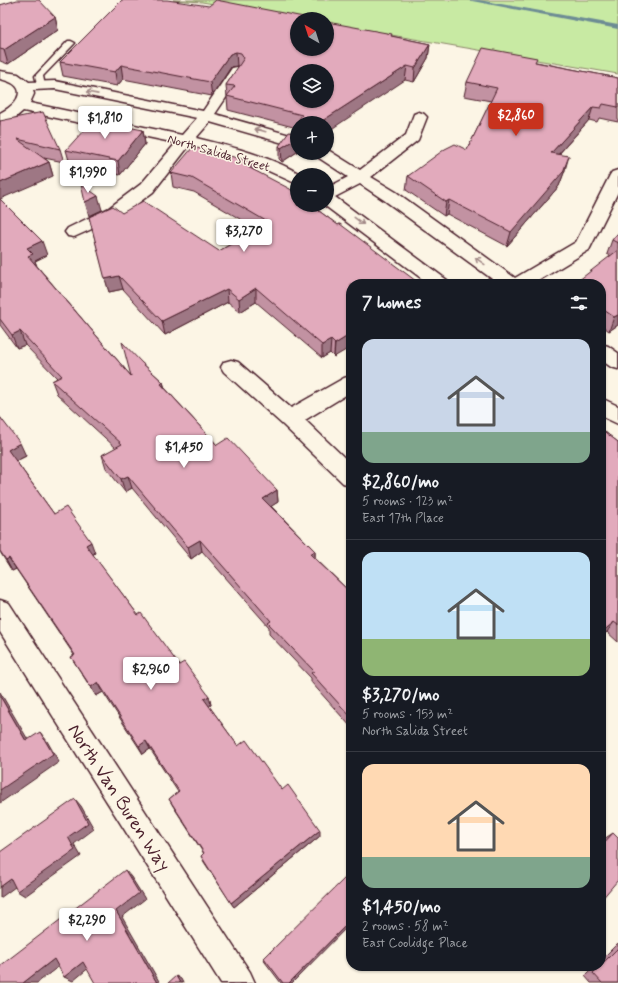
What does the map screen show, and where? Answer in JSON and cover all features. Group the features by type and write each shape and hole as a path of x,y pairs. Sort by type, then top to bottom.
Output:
{"street":[{"path":"74,232 115,212 147,188 186,140 199,127 237,71"},
{"name":"North Salida Street","path":"0,74 16,79 25,86 54,85 207,116 290,140"},
{"path":"0,119 10,115 22,106 27,96 25,86"},
{"name":"North Salida Street","path":"22,106 186,140 258,160 290,174"},
{"path":"334,191 360,177 413,137 419,117"},
{"path":"333,160 390,196 505,279"},
{"path":"527,279 583,246 618,175"},
{"path":"334,204 434,279"},
{"path":"606,354 618,362"},
{"path":"231,367 290,419 346,472"},
{"path":"290,419 346,386"},
{"path":"606,409 618,416"},
{"name":"North Van Buren Way","path":"0,611 239,983"}],"lane":[{"path":"41,86 39,76 72,43"}],"green space":[{"path":"173,0 618,0 618,74 334,25 334,12 290,12 290,17 202,2"}],"building":[{"path":"17,0 39,0 55,17 4,50 0,49 0,5"},
{"path":"122,0 167,0 209,6 216,0 290,14 290,56 334,56 334,23 392,34 391,36 430,44 415,68 407,66 330,116 301,116 302,115 227,96 235,86 226,85 244,58 241,53 236,52 230,54 210,82 121,65 115,72 60,62"},
{"path":"483,48 537,58 535,62 618,78 618,107 603,104 601,108 593,107 551,153 569,156 563,172 511,232 449,200 446,202 408,176 445,149 455,144 467,150 497,88 467,82"},
{"path":"43,112 60,149 17,139 49,162 0,183 0,121"},
{"path":"93,120 143,130 118,161 66,150"},
{"path":"290,132 290,142 281,148 279,146"},
{"path":"193,147 254,162 248,167 290,189 290,212 320,212 338,225 340,224 413,279 346,279 346,337 335,344 331,340 322,345 256,288 239,299 227,289 162,321 119,276 105,279 89,217 113,206 122,213 143,201 219,251 262,226 260,224 266,221 192,178 171,173"},
{"path":"81,184 98,196 85,202"},
{"path":"0,199 42,241 27,248 33,254 28,256 131,376 122,342 163,382 161,384 217,445 228,438 277,490 263,499 315,551 310,554 346,588 346,712 311,673 314,671 268,623 271,621 200,540 188,547 128,476 121,479 102,455 122,444 52,381 62,376 20,331 12,335 0,319"},
{"path":"618,233 618,243 612,240"},
{"path":"618,250 618,315 614,317 606,311 606,279 580,279"},
{"path":"0,417 20,443 8,450 54,514 66,507 91,542 86,545 138,615 141,613 179,665 184,662 209,696 204,699 238,746 246,740 282,790 288,785 320,830 231,903 201,856 204,853 169,799 179,791 146,741 139,746 98,682 91,687 71,657 75,655 9,558 6,560 0,551"},
{"path":"606,433 618,442 618,625 614,622 606,629"},
{"path":"0,696 26,741 40,732 53,754 0,790"},
{"path":"75,799 88,823 68,837 75,850 17,891 11,879 0,887 0,852"},
{"path":"613,833 618,838 618,880 606,894 606,841"},
{"path":"125,870 139,893 116,911 157,983 95,983 83,962 64,977 54,959 23,983 0,983 0,966"},
{"path":"346,877 346,925 289,983 283,983 264,958"},
{"path":"618,948 618,983 602,983 593,973 595,971 606,971 606,960"},
{"path":"176,976 180,983 168,983"}],"waterway":[{"path":"470,0 618,27"}]}
